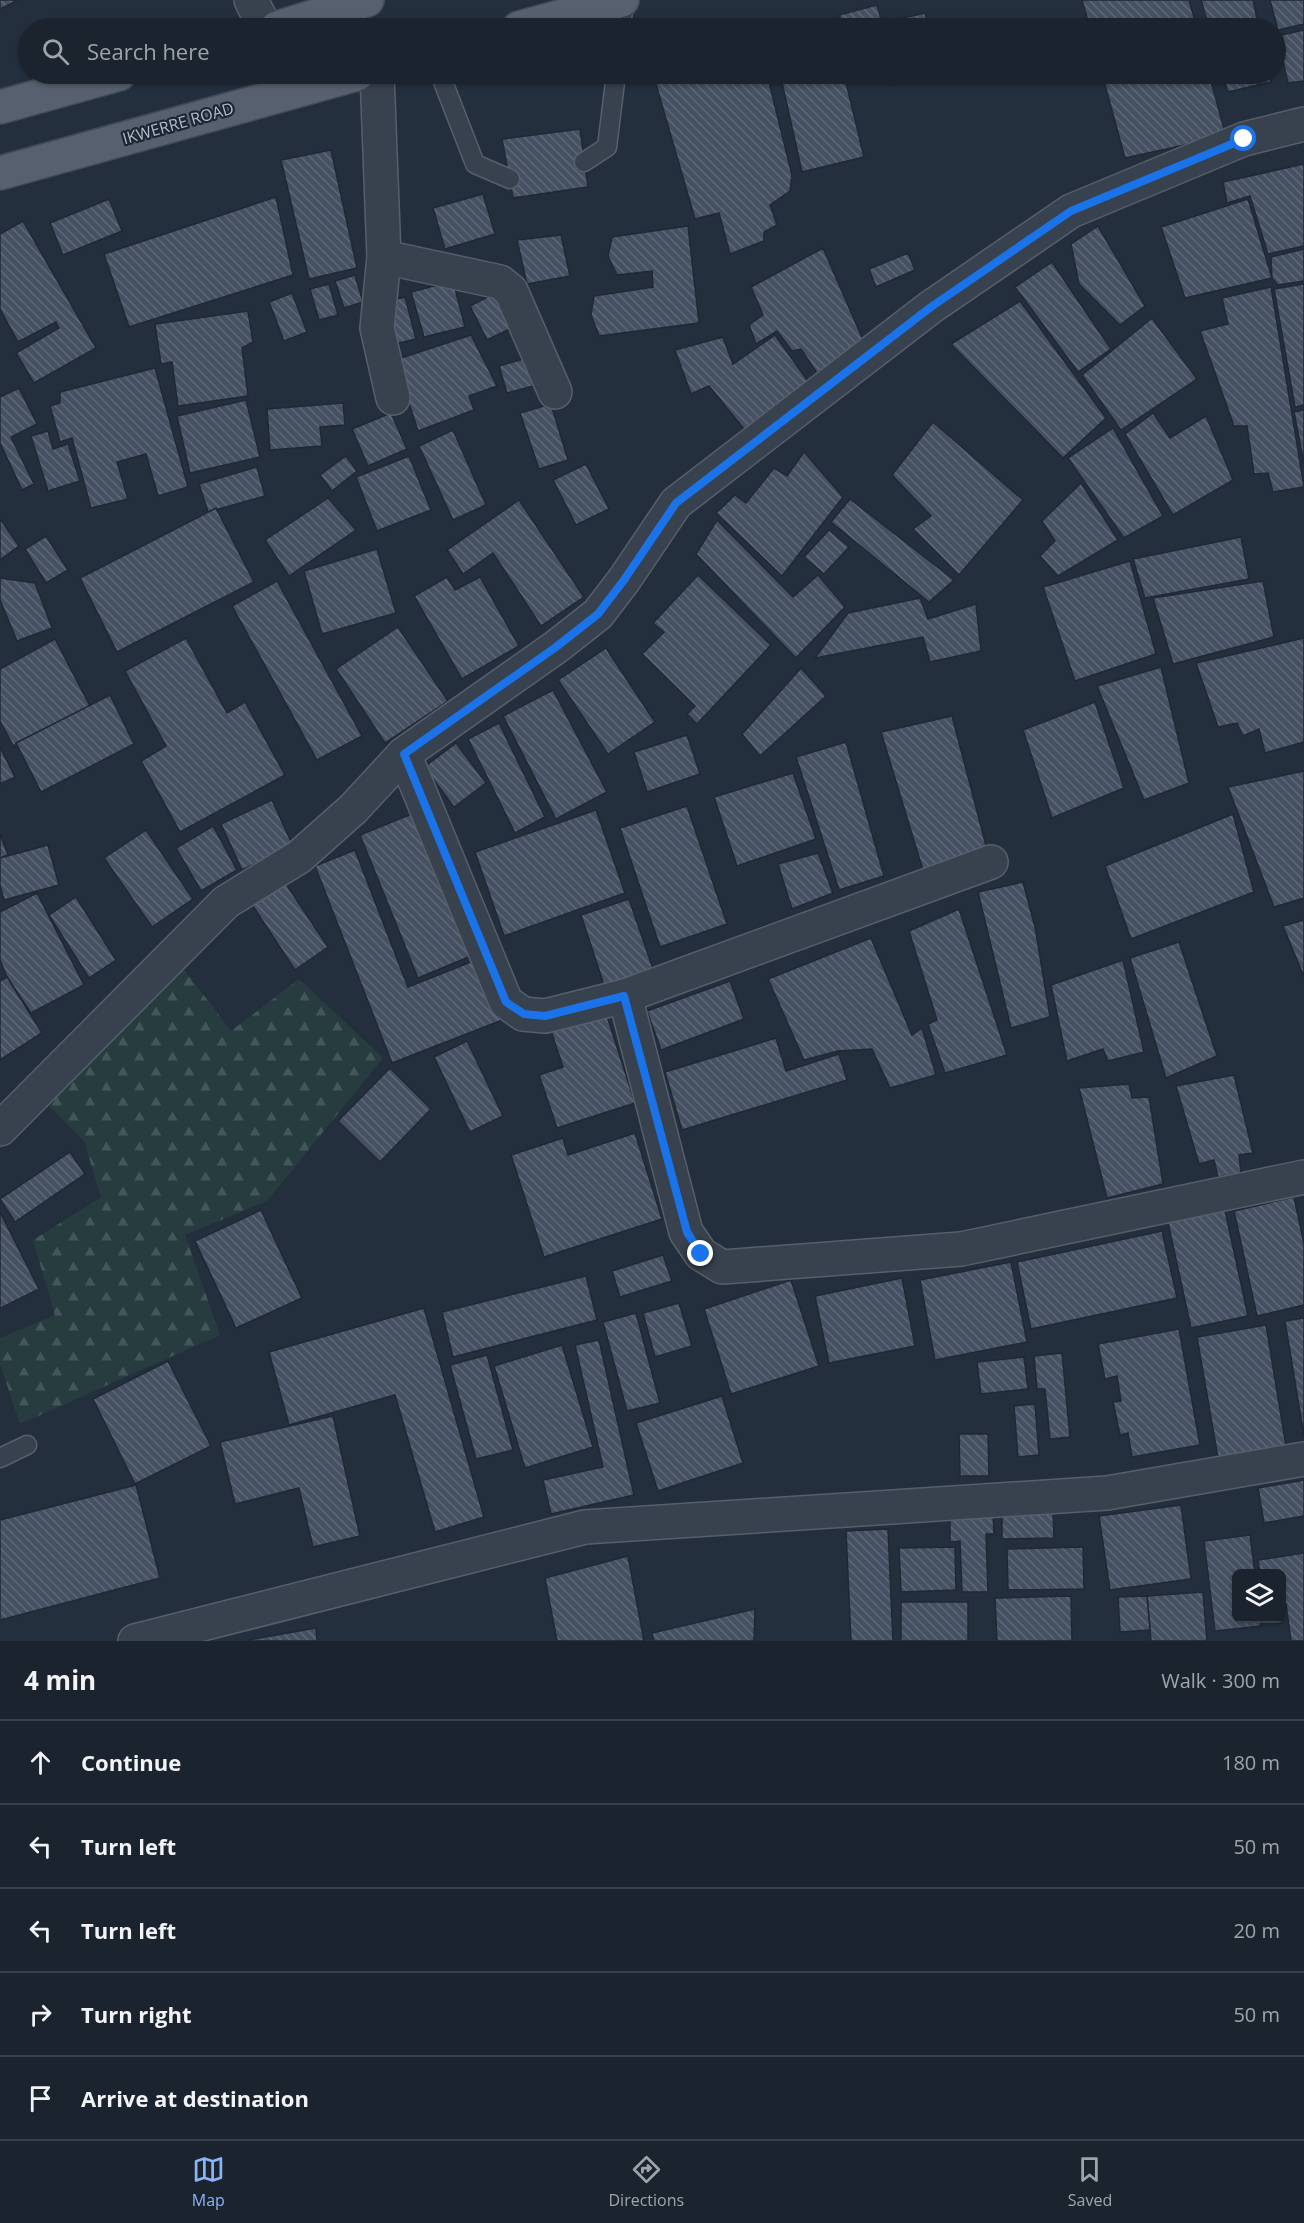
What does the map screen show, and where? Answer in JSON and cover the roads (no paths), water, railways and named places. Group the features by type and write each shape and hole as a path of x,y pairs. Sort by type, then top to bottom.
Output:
{"main road":[{"path":"556,18 623,0"},
{"path":"305,18 351,2"},
{"path":"0,107 83,84"},
{"name":"IKWERRE ROAD","path":"0,172 321,84"}],"street":[{"path":"251,0 260,18"},
{"path":"377,84 384,257 377,328 393,398"},
{"path":"0,1129 226,902 299,857 353,809 404,754 556,647 598,614 676,503 931,307 1071,211 1244,139 1304,124"},
{"path":"384,257 500,282 511,291 555,392"},
{"path":"404,754 506,1002 524,1014 545,1016 624,996 991,862"},
{"path":"624,996 687,1232 701,1254 722,1267 961,1249 1304,1177"},
{"path":"135,1641 585,1527 1107,1493 1304,1459"}],"lane":[{"path":"622,18 623,0"},
{"path":"445,84 475,164 510,179"},
{"path":"584,162 608,147 615,84"},
{"path":"0,1458 27,1445"}]}
